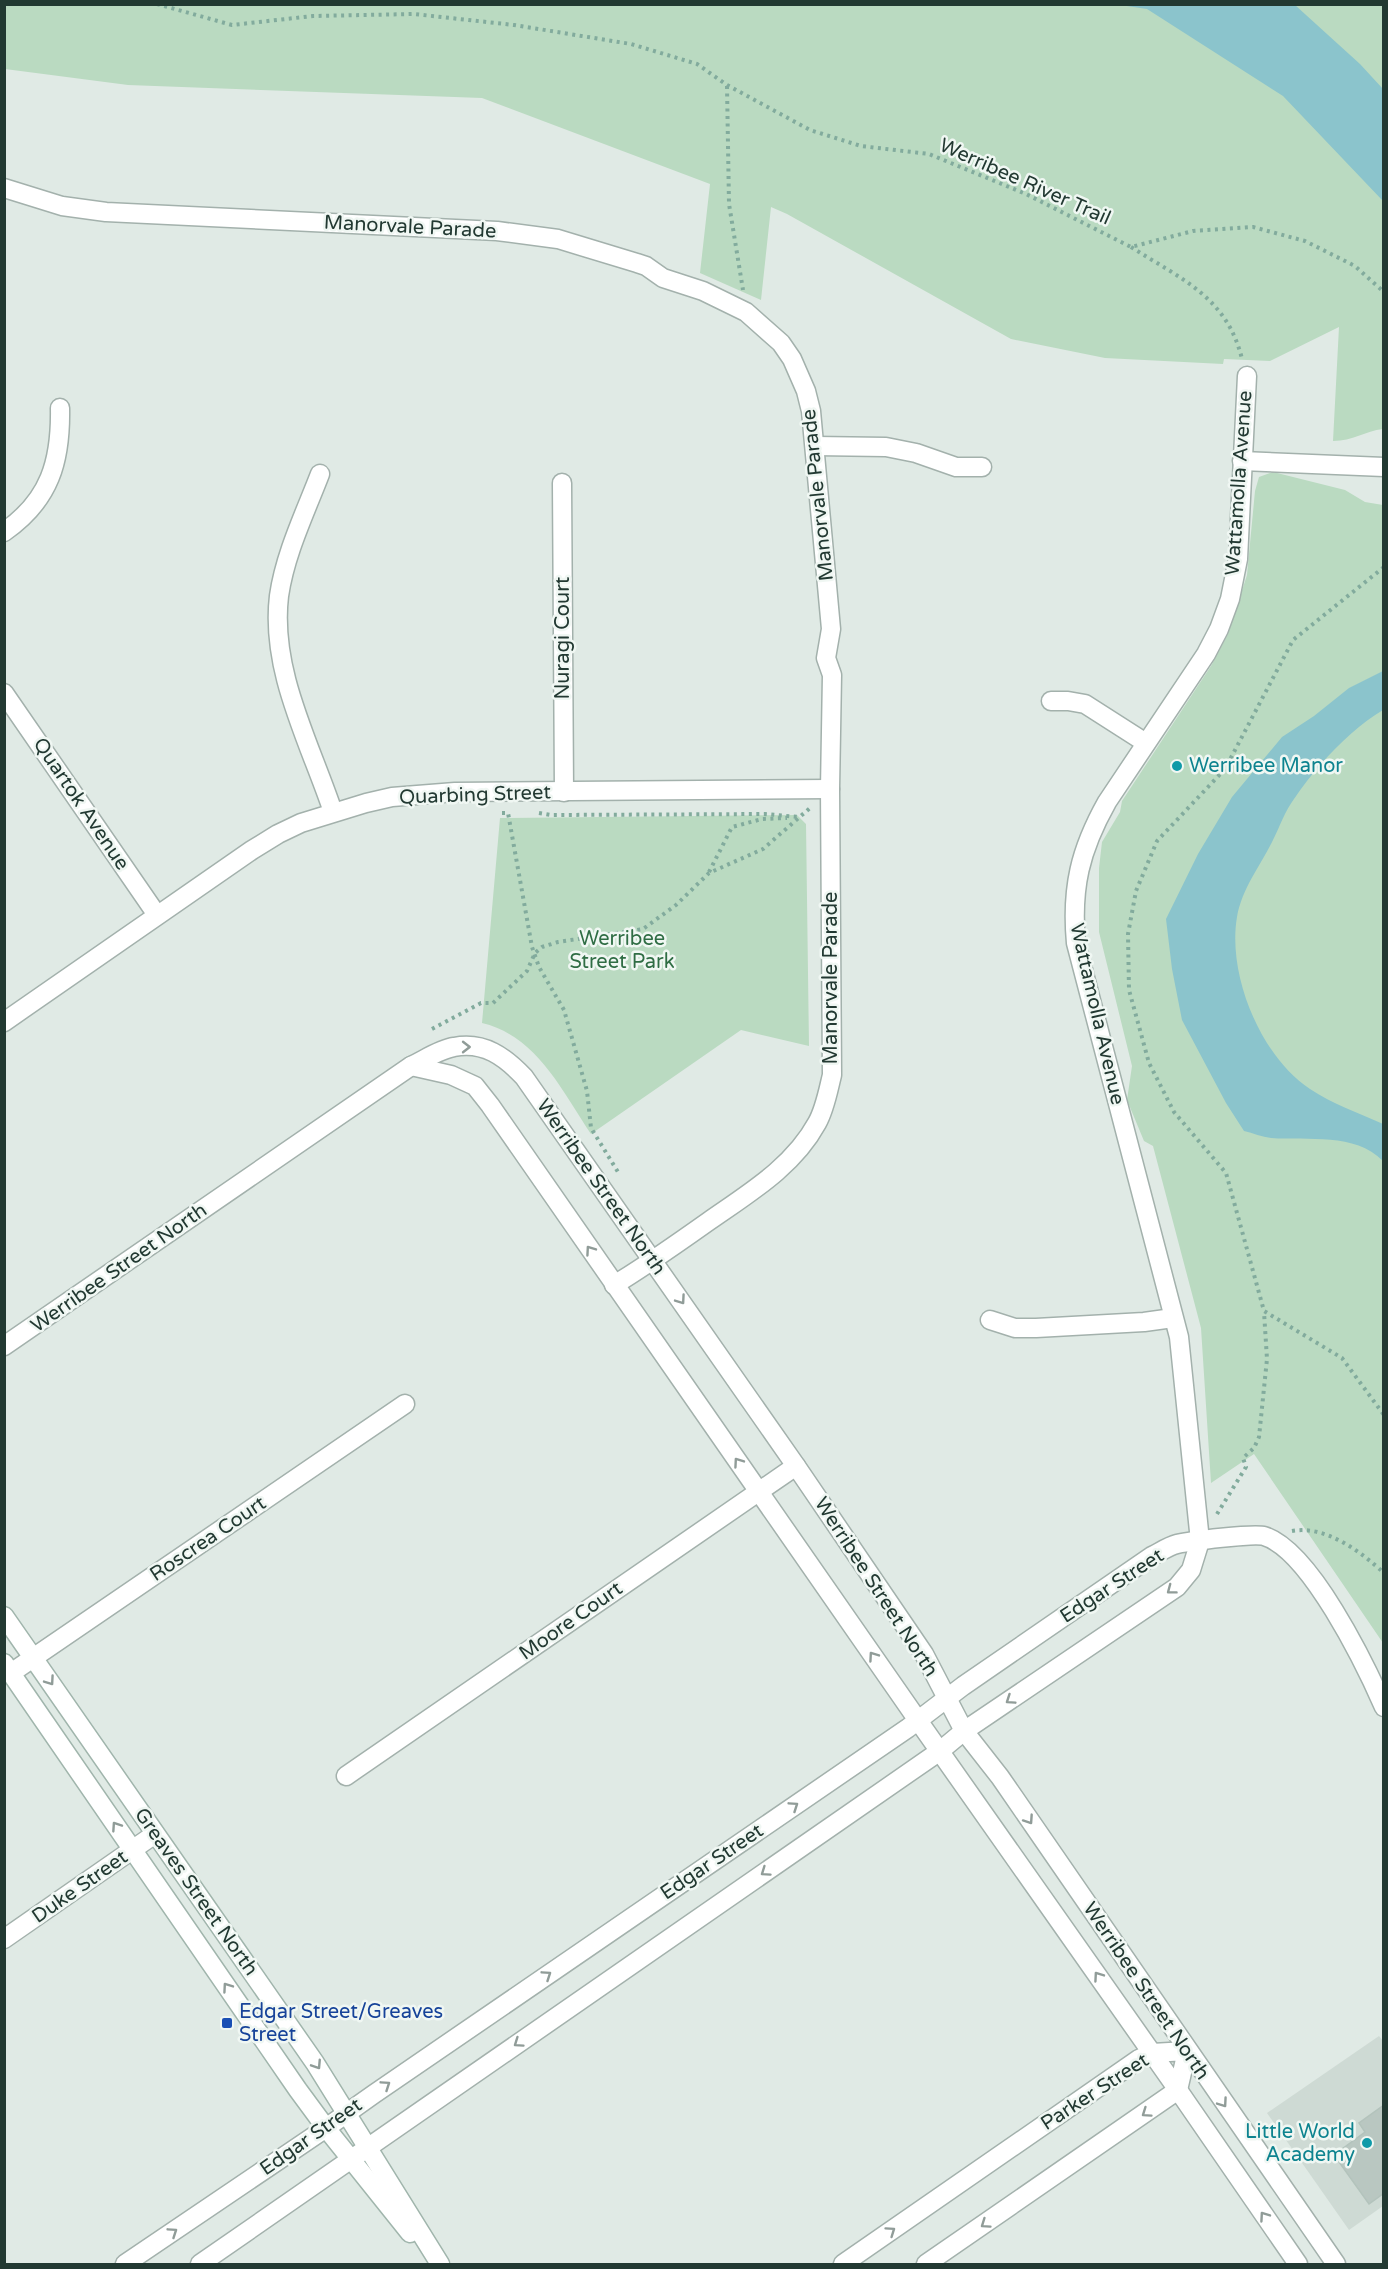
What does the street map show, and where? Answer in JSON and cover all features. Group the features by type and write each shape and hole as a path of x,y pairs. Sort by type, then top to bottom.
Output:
{"street":[{"name":"Manorvale Parade","path":"4,188 62,206 106,212 497,231 558,238 617,258 637,262 663,278 703,291 746,312 781,343 796,368 806,391 815,446 831,629 826,658 832,675 830,789 832,1075 818,1123 788,1163 763,1184 653,1261 614,1285"},
{"name":"Wattamolla Avenue","path":"1200,1541 1179,1337 1076,943 1075,885 1089,835 1107,802 1206,654 1230,599 1238,559 1247,376"},
{"path":"4,532 37,502 52,474 61,435 60,408"},
{"path":"815,446 886,447 916,453 956,467 982,467"},
{"path":"1242,461 1383,467"},
{"path":"320,474 289,556 279,596 279,645 287,684 333,812"},
{"name":"Nuragi Court","path":"562,483 564,792"},
{"name":"Quartok Avenue","path":"4,693 157,915"},
{"path":"1051,701 1068,700 1085,704 1146,743"},
{"name":"Quarbing Street","path":"4,1022 278,834 333,812 392,797 455,792 830,789"},
{"name":"Werribee Street North","path":"4,1346 411,1066 453,1047 477,1047 493,1051 506,1058 524,1077 796,1466 924,1654 964,1731 1006,1787 1336,2265"},
{"name":"Werribee Street North","path":"411,1066 452,1075 475,1086 490,1105 1298,2265"},
{"path":"990,1320 1015,1328 1036,1328 1144,1322 1173,1318"},
{"name":"Roscrea Court","path":"8,1668 34,1658 405,1404"},
{"name":"Moore Court","path":"346,1776 796,1466"},
{"path":"1200,1541 1248,1534 1264,1536 1299,1560 1351,1638 1383,1707"},
{"name":"Edgar Street","path":"125,2265 1152,1556 1176,1544 1200,1541 1191,1570 1177,1587 964,1731 940,1751 368,2146 200,2265"},
{"name":"Greaves Street North","path":"4,1616 315,2063 368,2146 438,2265"},
{"name":"Greaves Street North","path":"8,1668 326,2128 438,2265"},
{"name":"Duke Street","path":"4,1939 155,1834"},
{"name":"Parker Street","path":"843,2265 1128,2067 1152,2053 1187,2051 1178,2090"},
{"path":"926,2265 1178,2090"}],"path":[{"name":"Werribee River Trail","path":"158,4 232,25 313,16 414,14 514,25 631,44 697,64 727,85 810,130 861,146 929,154 1026,194 1131,247 1200,291 1225,316 1237,338 1247,376"},
{"path":"727,85 729,204 746,312"},
{"path":"1131,247 1193,231 1253,227 1305,241 1354,266 1383,292"},
{"path":"1200,1541 1246,1467 1243,1458 1254,1448 1259,1437 1267,1359 1264,1311 1226,1173 1174,1112 1149,1063 1129,990 1128,934 1136,891 1157,841 1225,769 1293,640 1383,567"},
{"path":"709,873 763,849 830,789"},
{"path":"495,792 494,813 508,813 532,948 539,967 564,1010 587,1091 591,1128 618,1172 599,1185"},
{"path":"539,813 551,815 765,814 800,817"},
{"path":"432,1029 482,1003 493,1004 527,971 535,953 542,947 558,942 643,929 676,905 709,873 732,827 762,819 800,817"},
{"path":"1264,1311 1342,1358 1383,1415"},
{"path":"1264,1536 1301,1529 1322,1533 1339,1541 1383,1573"}],"shaded area":[{"path":"1379,2036 1384,2042 1383,2206 1349,2230 1267,2113"}],"green space":[{"path":"5,4 1383,5 1383,429 1333,441 1339,327 1270,361 1224,359 1223,364 1105,358 1011,339 771,207 761,300 700,273 710,184 482,98 128,85 5,69"},
{"path":"1273,472 1345,490 1365,502 1383,505 1383,1643 1254,1454 1211,1483 1201,1328 1153,1146 1144,1141 1127,1100 1132,1066 1099,932 1099,868 1102,842 1120,812 1122,801 1211,666 1228,634 1247,575 1255,491 1259,477"},
{"name":"Werribee Street Park","path":"797,815 806,824 809,1046 741,1030 591,1134 558,1083 533,1052 501,1030 482,1023 500,818"}],"water":[{"path":"1120,5 1295,5 1360,64 1383,89 1383,201 1283,96 1147,9"},
{"path":"1383,671 1383,710 1359,727 1334,750 1312,774 1291,804 1243,896 1237,917 1235,940 1237,964 1251,1013 1277,1057 1292,1075 1310,1089 1336,1104 1383,1124 1383,1161 1359,1146 1345,1142 1271,1138 1244,1131 1226,1103 1182,1020 1172,969 1166,919 1198,854 1232,797 1282,737 1314,716 1349,688"}],"building":[{"name":"Little World Academy","path":"1384,2105 1384,2193 1369,2204 1334,2155 1365,2132 1359,2123"}],"place":[{"name":"Werribee Manor","path":"1177,766"},
{"name":"Edgar Street/Greaves Street","path":"227,2023"},
{"name":"Little World Academy","path":"1367,2143"}]}
